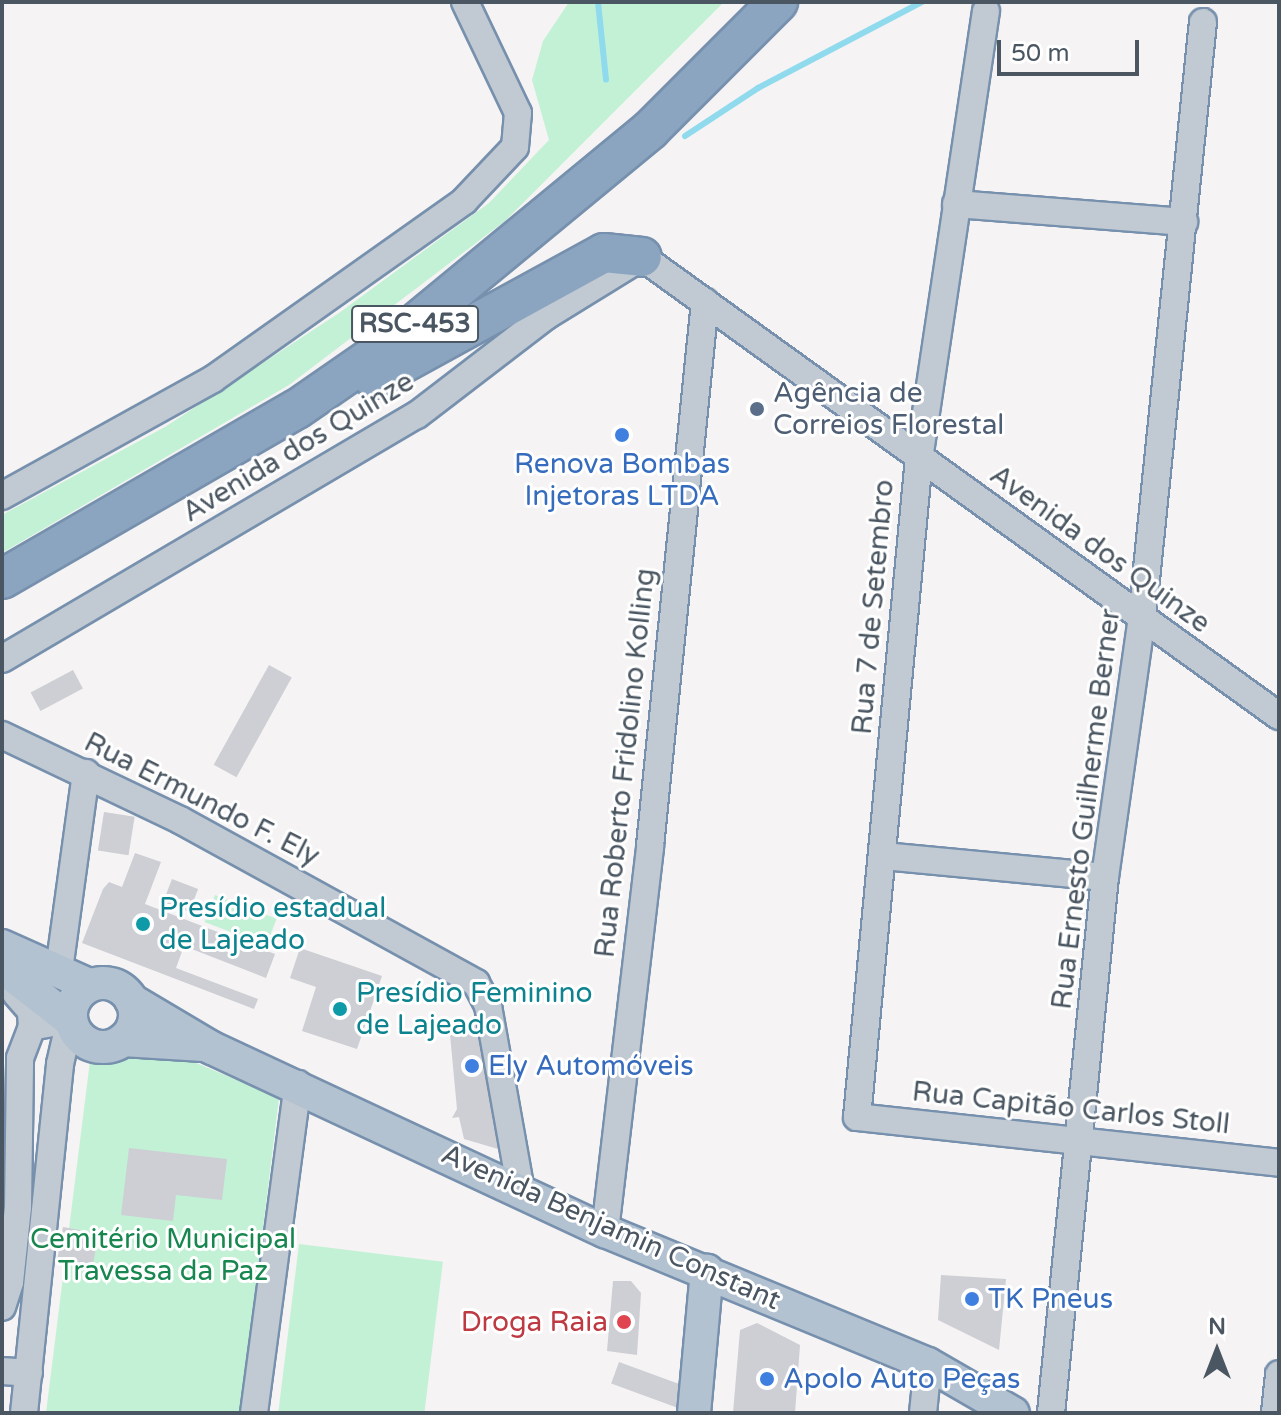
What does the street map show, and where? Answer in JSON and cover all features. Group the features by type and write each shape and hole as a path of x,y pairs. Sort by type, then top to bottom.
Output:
{"highway":[{"name":"RSC-453","path":"2,579 297,409 509,251 650,130 778,2"},
{"path":"297,409 353,390 604,253 642,257"}],"main road":[{"path":"2,946 89,985 113,984 131,1000 135,1017 123,1040 111,1047 85,1043 70,1020 19,996"},
{"path":"70,1020 76,996 89,985"},
{"name":"Avenida Benjamin Constant","path":"131,1000 207,1045 298,1084 605,1231 928,1364 1013,1413"},
{"name":"Avenida Benjamin Constant","path":"123,1040 207,1045"},
{"path":"694,1413 717,1275"},
{"path":"715,1413 717,1275"}],"street":[{"path":"2,496 213,379 464,201 515,147 518,113 465,2"},
{"name":"Rua 7 de Setembro","path":"857,1117 919,458 986,11"},
{"name":"Rua Ernesto Guilherme Berner","path":"1051,1413 1105,877 1142,618 1203,22"},
{"path":"956,204 1184,222"},
{"name":"Avenida dos Quinze","path":"2,659 404,423 546,316 642,257 1279,716"},
{"name":"Rua Roberto Fridolino Kolling","path":"605,1231 705,302"},
{"name":"Rua Ermundo F. Ely","path":"2,735 86,773 476,983 488,1006 521,1192"},
{"path":"59,970 86,773"},
{"path":"883,856 1105,877"},
{"path":"2,1307 8,1297 18,1207 19,996"},
{"path":"24,1413 60,1064 70,1020"},
{"path":"254,1413 298,1084"},
{"name":"Rua Capitão Carlos Stoll","path":"857,1117 1279,1163"},
{"path":"923,1413 928,1364"},
{"path":"2,1371 29,1373"},
{"path":"1275,1413 1279,1374"}],"green space":[{"path":"569,2 724,2 505,221 289,385 2,553 2,515 165,427 339,313 489,203 549,140 532,80 543,41"},
{"path":"215,895 277,919 266,946 205,922"},
{"name":"Cemitério Municipal Travessa da Paz","path":"91,1053 175,1054 279,1098 240,1413 46,1413"},
{"path":"299,1244 443,1262 424,1413 278,1413"}],"building":[{"path":"269,665 292,678 236,777 214,765"},
{"path":"73,670 83,689 40,711 31,693"},
{"path":"104,812 135,817 129,855 98,851"},
{"name":"Presídio estadual de Lajeado","path":"135,853 161,862 145,904 275,954 266,978 184,946 176,968 258,999 254,1009 82,943 103,889 109,882 122,887"},
{"path":"172,879 198,889 189,912 163,902"},
{"name":"Presídio Feminino de Lajeado","path":"300,948 382,976 357,1049 302,1031 316,987 290,978"},
{"name":"Ely Automóveis","path":"483,1019 501,1138 498,1149 464,1139 459,1117 452,1118 457,1109 449,1024"},
{"path":"129,1148 227,1159 222,1200 176,1195 173,1221 121,1215"},
{"path":"63,1227 98,1233 92,1269 57,1262"},
{"name":"TK Pneus","path":"941,1275 1006,1279 999,1350 938,1320"},
{"name":"Droga Raia","path":"613,1281 631,1281 641,1293 637,1355 607,1351"},
{"name":"Apolo Auto Peças","path":"757,1323 800,1345 795,1413 733,1413 740,1330"},
{"path":"619,1362 687,1387 679,1408 611,1384"}],"waterway":[{"path":"598,2 606,80"},
{"path":"685,136 758,88 922,2"}],"place":[{"name":"Agência de Correios Florestal","path":"757,409"},
{"name":"Renova Bombas Injetoras LTDA","path":"622,435"},
{"name":"Presídio estadual de Lajeado","path":"143,924"},
{"name":"Presídio Feminino de Lajeado","path":"340,1009"},
{"name":"Ely Automóveis","path":"472,1066"},
{"name":"TK Pneus","path":"972,1299"},
{"name":"Droga Raia","path":"624,1322"},
{"name":"Apolo Auto Peças","path":"767,1379"}]}
